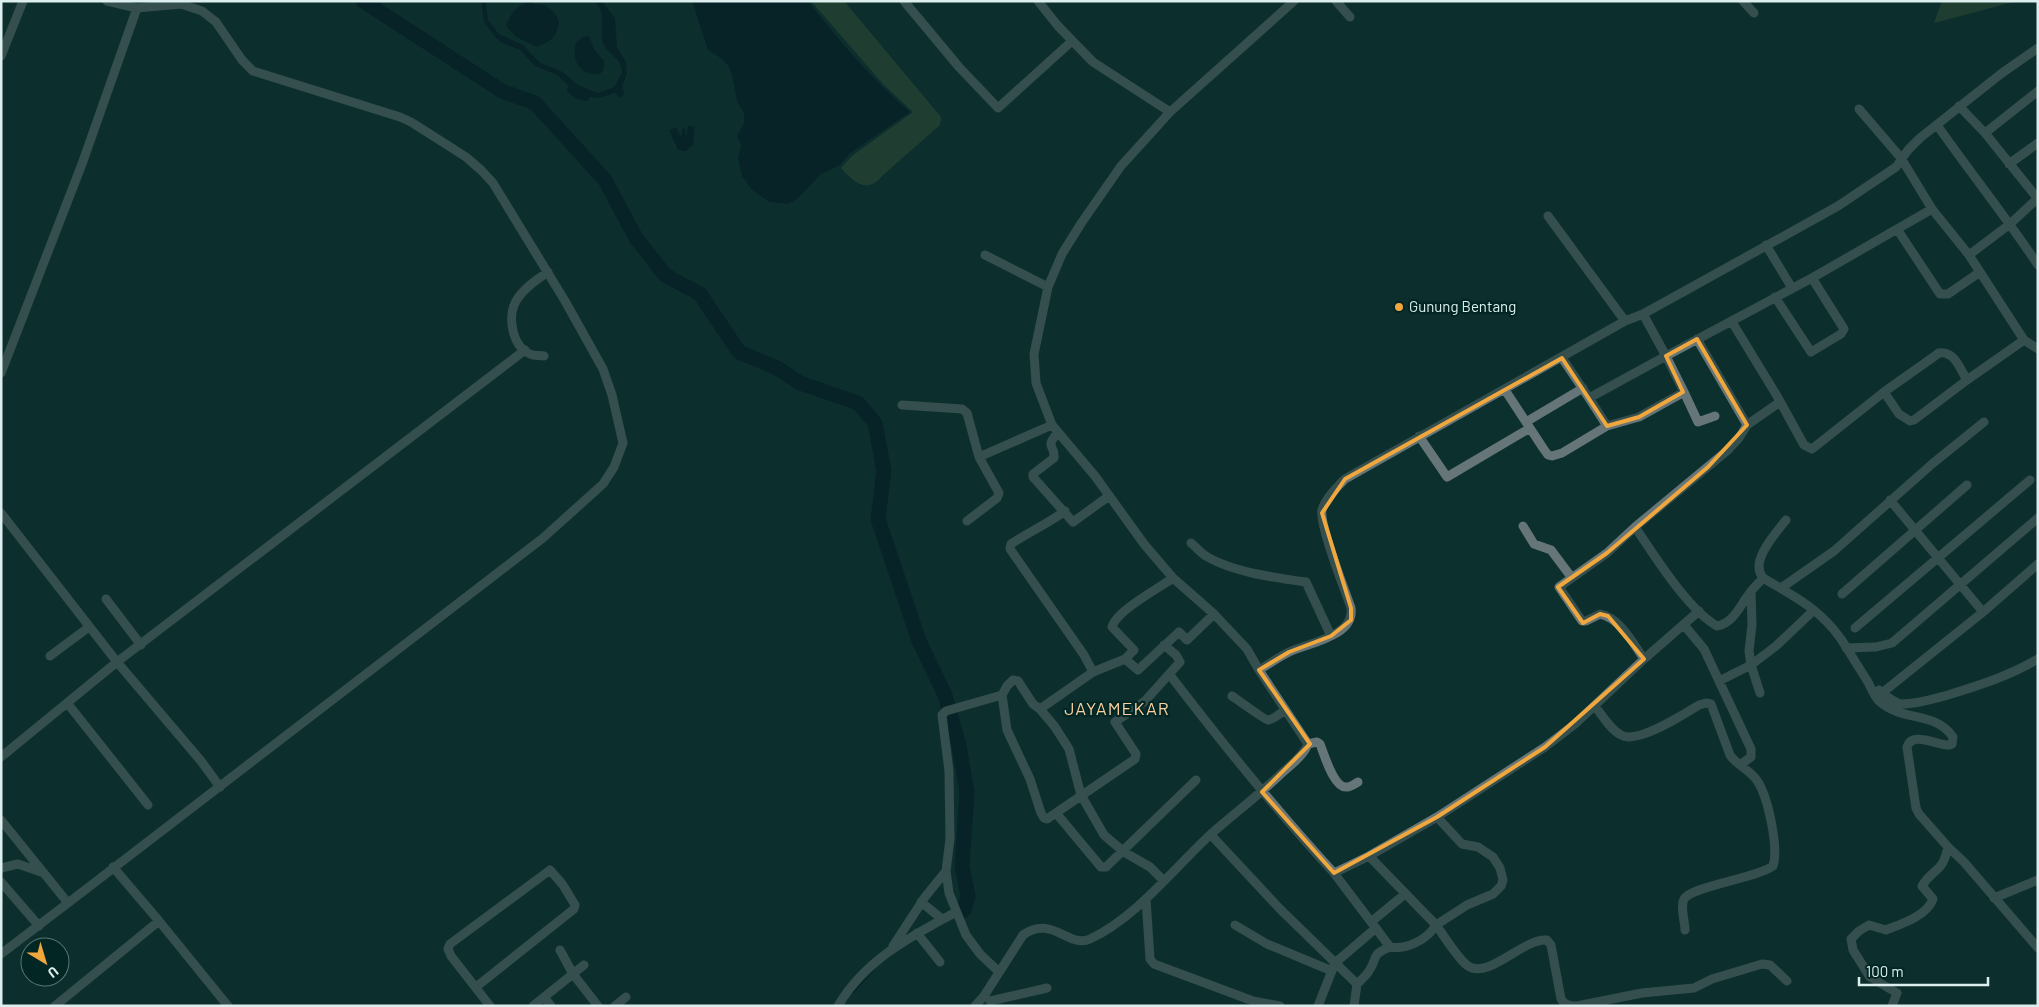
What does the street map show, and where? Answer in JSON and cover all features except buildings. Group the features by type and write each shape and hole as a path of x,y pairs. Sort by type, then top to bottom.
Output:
{"street":[{"path":"1,56 23,1"},
{"path":"1,954 543,538 603,484 611,473 624,443 612,395 603,369 548,272 493,184 481,170 448,144 400,117 253,72 242,60 216,22 210,15 202,11 181,4 137,8 108,1"},
{"path":"904,1 959,67 998,108 1072,41"},
{"path":"1038,1 1072,41 1094,62 1170,112"},
{"path":"1294,1 1170,112 1121,166 1062,254 1048,287 1034,354 1036,383 1055,428 1095,476 1144,544 1173,578 1214,614 1247,649 1308,744"},
{"path":"1336,1 1350,17"},
{"path":"1743,1 1754,13"},
{"path":"1,373 82,164 137,8"},
{"path":"1259,670 1289,652 1331,636 1347,625 1352,614 1326,537 1322,510 1345,479 1625,321 1642,314 1838,206 1896,167 1908,150 1936,125 2038,48"},
{"path":"1984,134 2038,91"},
{"path":"1959,106 2037,198 2010,224 1969,255"},
{"path":"1859,109 1901,158 1932,209 1969,255 2024,340 2038,348"},
{"path":"1936,125 2010,224 2038,265"},
{"path":"2009,164 2038,143"},
{"path":"1590,398 1812,278 1932,209"},
{"path":"1548,216 1625,321"},
{"path":"1897,229 1940,294 1948,294 1980,272"},
{"path":"1766,245 1792,288"},
{"path":"984,255 1048,287"},
{"path":"544,356 532,355 525,350 516,339 512,324 515,303 528,287 548,272"},
{"path":"1775,297 1811,352 1841,334 1844,329 1812,278"},
{"path":"1642,314 1666,356 1684,392 1693,416 1698,422 1715,416"},
{"path":"1732,322 1804,445 1812,449 1884,392 1939,353 1944,352 1953,357 1967,380"},
{"path":"1697,339 1747,425"},
{"path":"1884,392 1899,414 1910,421 1914,420 2024,340"},
{"path":"1,757 117,662 525,350"},
{"path":"1562,358 1590,398 1606,426"},
{"path":"1419,436 1448,477 1582,388"},
{"path":"1505,390 1548,455 1552,456 1570,449 1606,426 1639,417 1684,392"},
{"path":"1644,659 1631,640 1608,616 1600,614 1582,621 1559,588 1560,586 1607,554 1635,527 1728,450 1740,438 1747,425 1780,402"},
{"path":"902,405 962,409 967,413 979,457 1000,493 997,498 967,521"},
{"path":"1781,588 1834,551 1890,500 1984,422"},
{"path":"979,457 1055,428"},
{"path":"1055,428 1050,441 1054,458 1033,474 1033,476 1073,522 1110,496"},
{"path":"1855,628 1938,560 2030,480"},
{"path":"1842,594 1967,485"},
{"path":"1890,500 1914,532 1983,612"},
{"path":"1065,511 1045,526 1030,532 1011,544 1010,549 1084,655 1093,672"},
{"path":"1,512 89,627 201,760 220,787"},
{"path":"1846,648 1876,648 1892,644 2038,518"},
{"path":"1786,520 1767,546 1760,562 1759,569 1763,578 1789,591 1824,618 1846,648 1878,700 1885,706 1896,712 1938,723 1946,727 1953,737 1952,744 1950,745 1923,740 1908,742 1907,747 1916,808 2038,948"},
{"path":"1523,526 1534,544 1550,550 1572,578"},
{"path":"1635,527 1672,580 1699,611 1717,626 1724,625 1732,618 1751,591 1763,578"},
{"path":"1191,543 1206,556 1231,566 1268,577 1306,582 1331,636"},
{"path":"1882,693 1983,612 2038,564"},
{"path":"1040,709 1093,672 1125,659 1134,650 1112,627 1115,620 1132,605 1173,578"},
{"path":"1751,591 1752,626 1749,651 1751,665 1760,693"},
{"path":"106,599 141,645"},
{"path":"1719,681 1751,665 1776,646 1814,610"},
{"path":"1334,873 1369,856 1437,817 1545,748 1595,706 1644,659 1699,611"},
{"path":"1125,659 1138,670 1179,632 1187,640 1214,614"},
{"path":"1684,625 1704,649 1752,749 1751,757 1740,765"},
{"path":"50,656 89,627"},
{"path":"1164,645 1179,658 1180,662 1145,701 1115,722 1136,754 1135,759 1081,795 1047,819 1041,813 1030,779 1007,730 1002,695 1007,686 1015,680 1033,704 1040,709 1055,727 1069,749 1081,795 1104,835 1124,852 1150,867 1164,881"},
{"path":"1867,681 1896,702 1902,704 1926,701 1990,682 2013,673 2038,659"},
{"path":"1170,675 1262,792 1334,873 1390,947"},
{"path":"999,972 980,954 966,935 948,893 946,871 950,839 950,771 942,715 946,711 958,707 1002,695"},
{"path":"1232,696 1249,706 1264,720 1271,720 1286,710"},
{"path":"1595,706 1619,734 1626,738 1650,732 1709,702 1714,706 1730,755 1735,762 1747,769 1758,782 1764,797 1772,834 1774,863 1770,868 1691,893 1686,897 1683,904 1685,930"},
{"path":"68,704 148,805"},
{"path":"989,1001 999,972 1022,935 1038,927 1049,928 1082,941 1090,939 1127,915 1146,899 1211,835 1300,757 1308,744 1316,742 1320,744 1336,781 1343,787 1348,787 1358,782"},
{"path":"1056,813 1101,867 1106,867 1124,852 1196,780"},
{"path":"1354,1006 1357,984 1370,970 1374,957 1380,951 1390,947 1398,948 1417,942 1428,936 1436,925 1467,905 1493,894 1501,886 1503,880 1500,868 1493,857 1478,847 1462,844 1437,817"},
{"path":"1,820 68,903"},
{"path":"1211,835 1280,909 1320,946 1334,967 1357,984"},
{"path":"1892,1006 1897,994 1870,977 1853,950 1851,939 1859,930 1869,925 1886,930 1909,920 1929,905 1933,899 1922,886 1942,867 1948,847"},
{"path":"1369,856 1436,925 1466,965 1478,969 1489,966 1530,944 1547,940 1551,945 1561,999 1570,1006 1642,993 1694,988 1712,979 1762,964 1770,965 1787,981"},
{"path":"1,868 18,864 44,873"},
{"path":"113,867 159,920 228,1006"},
{"path":"476,986 574,909 575,906 563,885 550,870 546,871 450,944 448,949 451,956 490,1006"},
{"path":"892,948 921,902 946,871"},
{"path":"1994,898 2038,880"},
{"path":"1,882 39,926"},
{"path":"1318,1006 1334,967 1405,894"},
{"path":"1146,899 1150,959 1154,964 1253,1001 1280,1006"},
{"path":"921,902 942,919"},
{"path":"838,1006 870,965 892,948 956,912"},
{"path":"55,1006 159,920"},
{"path":"1235,925 1267,944 1310,961 1334,967"},
{"path":"918,933 940,962"},
{"path":"1310,961 1320,946"},
{"path":"560,950 573,974 598,1006"},
{"path":"533,1006 584,965"},
{"path":"975,1006 1047,988"},
{"path":"544,997 551,1006"},
{"path":"615,1006 626,997"}],"highlighted area":[{"path":"1697,339 1747,425 1708,467 1607,553 1558,587 1583,623 1600,614 1608,616 1644,659 1545,747 1437,817 1334,873 1262,792 1310,744 1259,670 1289,652 1331,636 1351,620 1351,608 1322,513 1345,479 1562,358 1607,426 1639,417 1683,392 1666,356"}],"green space":[{"path":"811,1 844,1 941,117 940,125 872,184 866,185 856,182 841,168 852,156 913,112 884,85"},
{"path":"1942,1 2017,1 1934,23"}],"water":[{"path":"481,1 486,1 488,20 499,34 523,45 539,62 563,72 578,85 598,93 614,87 622,73 617,59 605,48 603,43 601,10 594,1 602,1 615,18 617,47 626,62 627,73 622,87 625,93 620,98 615,93 598,98 590,97 587,101 576,99 567,91 568,85 557,75 535,66 520,50 502,43 496,38 484,22"},
{"path":"532,1 534,4 545,5 555,13 559,22 552,39 537,47 516,37 506,26 516,9"},
{"path":"692,1 808,1 856,59 910,112 849,154 839,166 821,174 797,199 788,204 769,202 752,190 742,176 738,158 741,145 737,136 744,123 744,114 737,101 728,65 708,50"},
{"path":"589,36 594,49 604,61 604,70 600,74 587,73 582,70 576,61 576,42 583,37"},
{"path":"688,126 695,127 693,145 686,151 678,150 669,130 676,127 681,138 682,129 685,128 686,138"}],"waterway":[{"path":"363,1 502,91 535,103 605,180 636,238 665,275 700,294 739,352 777,368 800,383 858,403 875,423 884,471 878,519 919,641 945,695 959,745 967,793 962,866 968,896 964,910 960,912"},
{"path":"853,992 873,970"}],"place":[{"name":"Gunung Bentang","path":"1399,307"}],"district":[{"name":"JAYAMEKAR","path":"1117,709"}]}
